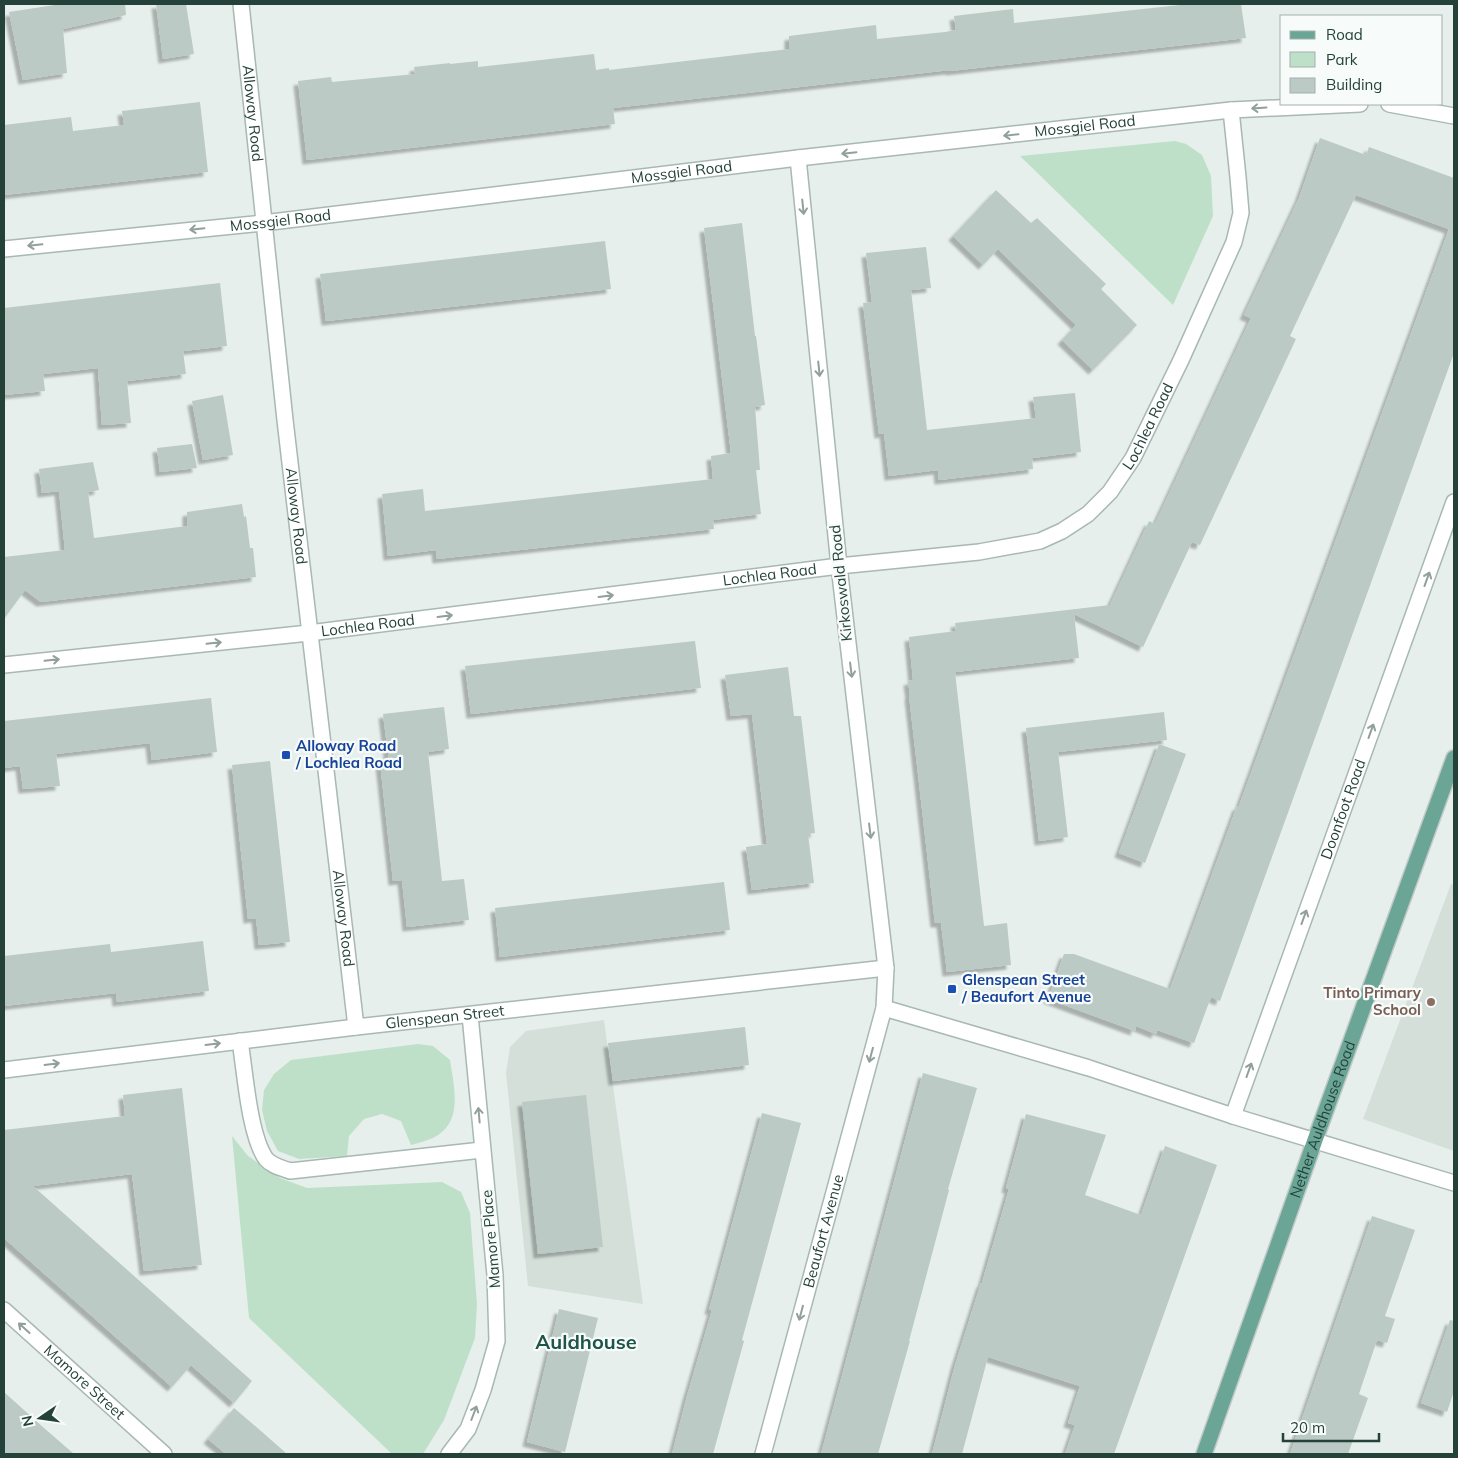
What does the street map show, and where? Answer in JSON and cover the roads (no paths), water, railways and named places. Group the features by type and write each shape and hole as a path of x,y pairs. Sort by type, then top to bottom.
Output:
{"main road":[{"name":"Nether Auldhouse Road","path":"1204,1454 1315,1140 1454,758"}],"street":[{"name":"Alloway Road","path":"241,4 263,223 309,633 356,1027"},
{"name":"Mossgiel Road","path":"4,249 263,223 798,158 1230,110 1338,105"},
{"path":"1394,105 1454,116"},
{"name":"Lochlea Road","path":"4,665 309,633 839,566 980,552 1040,541 1088,514 1110,492 1133,458 1181,360 1234,242 1240,213 1230,110"},
{"name":"Kirkoswald Road","path":"798,158 839,566 886,968 884,1008"},
{"name":"Doonfoot Road","path":"1232,1116 1454,502"},
{"name":"Glenspean Street","path":"4,1070 356,1027 886,968"},
{"path":"884,1008 1089,1068 1232,1116 1454,1183"},
{"name":"Beaufort Avenue","path":"763,1454 884,1008"},
{"name":"Mamore Place","path":"449,1454 468,1429 483,1390 497,1341 495,1275 470,1015"},
{"path":"240,1041 254,1133 267,1159 276,1166 290,1171 482,1150"},
{"name":"Mamore Street","path":"4,1310 164,1454"}],"place":[{"name":"Alloway Road / Lochlea Road","path":"286,755"},
{"name":"Glenspean Street / Beaufort Avenue","path":"952,989"},
{"name":"Tinto Primary School","path":"1431,1002"}],"district":[{"name":"Auldhouse","path":"586,1342"}]}
